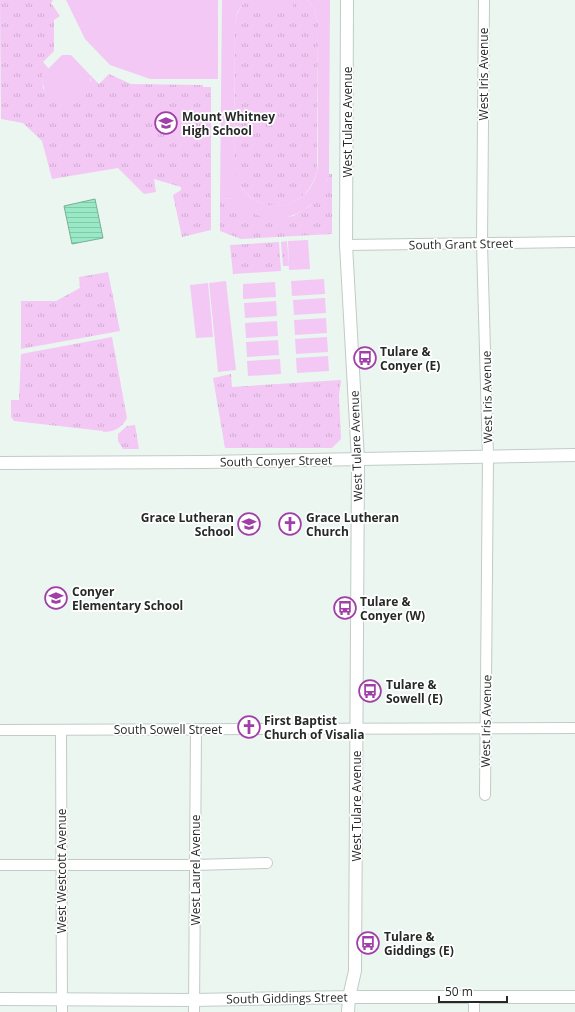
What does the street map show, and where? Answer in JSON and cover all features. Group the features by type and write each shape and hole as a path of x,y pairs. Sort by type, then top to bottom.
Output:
{"street":[{"name":"West Tulare Avenue","path":"347,0 346,245 358,460 355,971 349,997 348,1012"},
{"name":"West Iris Avenue","path":"484,0 482,244 488,457 485,795"},
{"name":"South Grant Street","path":"346,245 575,242"},
{"name":"South Conyer Street","path":"0,463 358,460 575,455"},
{"name":"South Sowell Street","path":"0,730 575,728"},
{"name":"West Laurel Avenue","path":"194,1012 196,729"},
{"name":"West Westcott Avenue","path":"61,730 62,1012"},
{"path":"0,865 267,863"},
{"name":"South Giddings Street","path":"0,999 194,1000 349,997 575,997"},
{"path":"474,998 474,1012"}],"green space":[{"path":"0,0 53,0 51,3 60,16 54,20 54,51 43,62 49,69 42,75 43,88 51,99 91,82 90,75 99,84 109,74 131,84 203,85 203,87 211,87 211,230 182,237 173,195 181,190 181,187 154,179 156,192 144,194 118,168 52,179 42,141 23,123 1,119"},
{"path":"66,0 218,0 218,79 150,79 110,65 85,39"},
{"path":"222,0 245,0 237,13 235,24 234,164 239,182 248,195 261,203 276,206 291,203 304,195 313,182 318,164 318,24 315,10 308,0 330,0 329,174 325,187 308,207 285,217 273,218 260,216 245,209 234,198 220,199"},
{"path":"245,0 308,0 315,10 318,24 317,171 310,186 301,197 289,204 276,206 262,204 250,197 241,186 234,171 235,24 237,14"},
{"path":"260,0 293,0 293,12 260,12"},
{"path":"62,55 71,55 90,75 90,88 87,93 79,101 67,104 61,104 51,99 45,91 42,82 42,75"},
{"path":"329,174 332,174 332,234 241,239 220,231 220,199 234,198 248,210 261,216 276,218 293,216 310,206 327,181"},
{"path":"308,240 310,269 289,270 288,241"},
{"path":"287,241 289,266 283,266 281,242"},
{"path":"279,242 281,271 233,274 230,245"},
{"path":"108,272 120,331 21,349 21,301 56,301 80,288 79,277"},
{"path":"324,279 325,294 292,296 291,281"},
{"path":"226,281 236,370 218,372 209,283"},
{"path":"275,282 276,297 243,299 243,284"},
{"path":"208,283 213,337 196,338 190,285"},
{"path":"325,298 326,313 294,315 293,300"},
{"path":"276,301 277,316 245,318 244,303"},
{"path":"326,318 327,333 295,335 294,320"},
{"path":"277,321 278,336 246,338 245,323"},
{"path":"112,337 127,418 120,427 111,431 103,432 14,421 11,417 11,400 19,400 21,354"},
{"path":"327,337 328,352 296,354 295,339"},
{"path":"278,340 279,355 247,357 246,342"},
{"path":"328,356 329,371 297,373 296,358"},
{"path":"280,359 281,374 248,376 247,361"},
{"path":"231,374 232,387 341,380 339,395 341,439 332,448 225,448 213,378"},
{"path":"135,425 139,449 123,449 118,441 118,434 127,426"}],"shaded area":[{"path":"95,199 103,238 72,244 64,206"}],"place":[{"name":"Mount Whitney High School","path":"166,123"},
{"name":"Tulare & Conyer (E)","path":"365,358"},
{"name":"Grace Lutheran School","path":"249,524"},
{"name":"Grace Lutheran Church","path":"290,524"},
{"name":"Conyer Elementary School","path":"56,598"},
{"name":"Tulare & Conyer (W)","path":"345,608"},
{"name":"Tulare & Sowell (E)","path":"370,691"},
{"name":"First Baptist Church of Visalia","path":"249,727"},
{"name":"Tulare & Giddings (E)","path":"368,943"}]}
